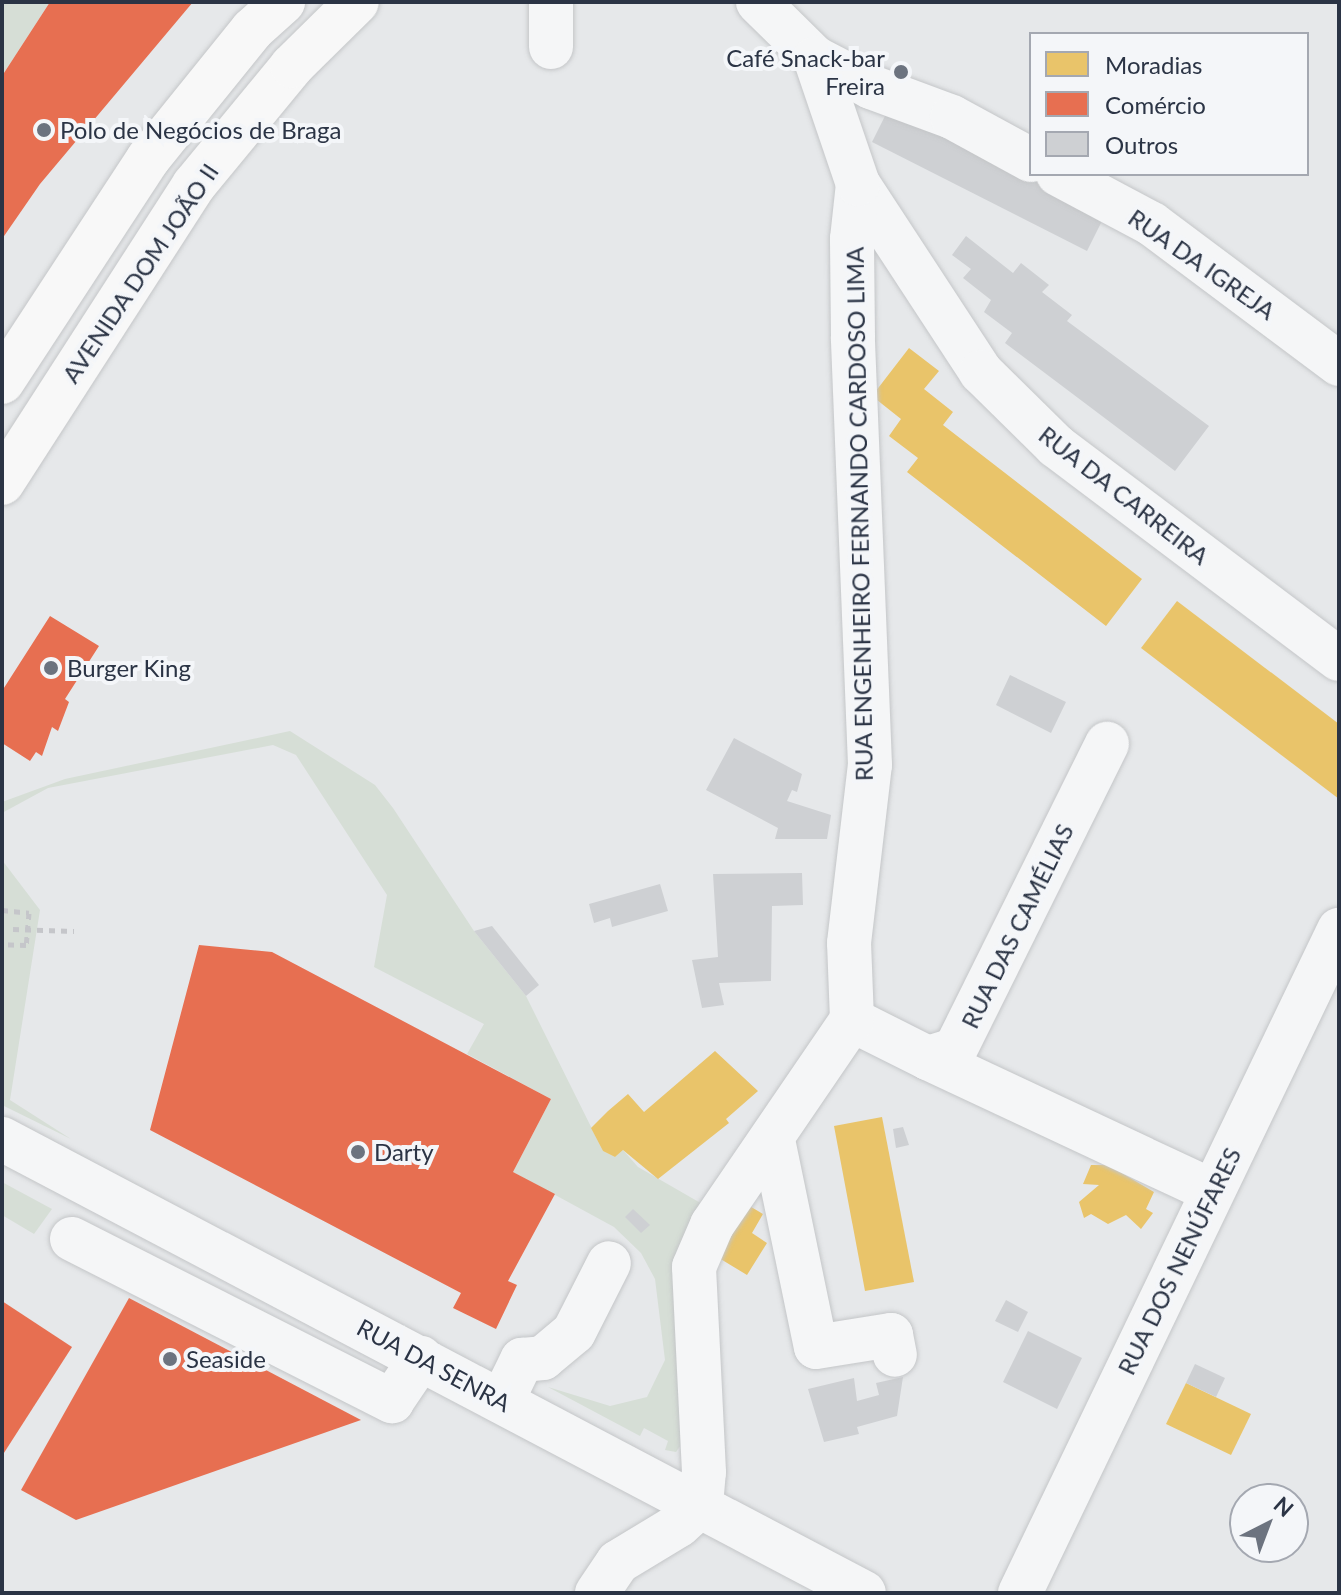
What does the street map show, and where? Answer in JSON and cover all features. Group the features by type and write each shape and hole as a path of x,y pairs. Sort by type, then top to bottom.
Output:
{"main road":[{"path":"2,382 148,159 252,30 283,2"},
{"name":"AVENIDA DOM JOÃO II","path":"2,483 194,185 292,66 357,2"}],"street":[{"path":"551,2 551,47"},
{"path":"758,2 815,58 871,87 952,117 1029,159"},
{"name":"RUA ENGENHEIRO FERNANDO CARDOSO LIMA","path":"815,58 858,184 852,239 853,323 870,765 849,943 852,1020"},
{"name":"RUA DA IGREJA","path":"1062,176 1152,224 1339,364"},
{"name":"RUA DA CARREIRA","path":"858,184 981,372 1045,436 1339,659"},
{"name":"RUA DAS CAMÉLIAS","path":"928,1058 955,1050 1107,744"},
{"name":"RUA DOS NENÚFARES","path":"1020,1593 1339,930"},
{"path":"597,1593 618,1562 679,1525 701,1505 704,1472 694,1267 712,1225 773,1140 852,1020 1212,1191"},
{"name":"RUA DA SENRA","path":"2,1139 701,1505 810,1578 864,1593"},
{"path":"773,1140 816,1347 891,1335 895,1355"},
{"path":"72,1239 392,1401 421,1358"},
{"path":"502,1401 522,1360 543,1358 574,1332 609,1263"}],"path":[{"path":"2,910 29,913 26,945 2,944"},
{"path":"13,929 74,931"}],"shaded area":[{"path":"2,2 50,2 2,76"},
{"path":"290,731 375,785 393,808 474,931 526,996 603,1151 615,1157 623,1150 638,1167 704,1205 684,1441 676,1452 665,1450 668,1441 644,1428 640,1436 548,1387 610,1406 647,1397 665,1360 655,1279 641,1253 614,1227 513,1172 551,1099 467,1054 484,1024 374,967 387,895 296,755 273,745 48,788 2,813 2,802 65,779"},
{"path":"2,860 40,910 10,1100 71,1139 2,1105"},
{"path":"2,1182 52,1209 34,1234 2,1215"}],"building: Moradias":[{"path":"909,348 939,371 924,389 953,412 943,425 1142,579 1106,626 907,472 918,458 889,436 901,419 872,396"},
{"path":"1177,601 1339,724 1339,799 1141,648"},
{"path":"715,1051 758,1091 726,1119 729,1123 658,1179 623,1150 615,1157 603,1151 591,1128 608,1111 628,1094 644,1112"},
{"path":"882,1117 914,1282 865,1291 834,1126"},
{"path":"1091,1165 1108,1165 1154,1192 1146,1209 1153,1213 1141,1229 1126,1215 1108,1224 1091,1214 1084,1218 1079,1202 1099,1185 1083,1184"},
{"path":"741,1201 763,1214 752,1233 767,1243 747,1275 709,1252"},
{"path":"1186,1383 1251,1414 1231,1455 1166,1424"}],"building: Comércio":[{"name":"Polo de Negócios de Braga","path":"50,2 193,2 40,184 2,239 2,76"},
{"name":"Burger King","path":"50,616 99,646 65,699 69,702 58,731 52,727 42,756 36,752 30,761 2,743 2,691"},
{"name":"Darty","path":"199,945 272,952 551,1099 513,1172 555,1194 508,1281 517,1285 496,1329 453,1308 461,1293 150,1130"},
{"name":"Seaside","path":"129,1298 361,1420 76,1520 21,1490"},
{"path":"2,1301 72,1347 2,1456"}],"building: Outros":[{"path":"890,106 1105,215 1087,251 872,142"},
{"path":"966,236 1013,273 1021,263 1049,285 1042,292 1072,315 1067,321 1209,426 1175,471 1005,343 1012,333 984,312 991,300 963,278 971,269 952,255"},
{"path":"1010,675 1066,702 1051,733 996,705"},
{"path":"734,738 802,774 797,792 792,790 787,801 831,815 827,839 775,839 778,828 706,790"},
{"path":"802,873 803,905 772,906 771,981 719,983 724,1005 702,1008 692,960 718,957 713,874"},
{"path":"660,884 668,911 612,927 610,918 594,923 589,904"},
{"path":"492,926 539,985 526,996 474,931"},
{"path":"903,1127 909,1145 896,1148 893,1129"},
{"path":"633,1209 650,1225 641,1233 625,1217"},
{"path":"1006,1300 1028,1312 1018,1332 995,1321"},
{"path":"1028,1331 1082,1358 1057,1409 1003,1382"},
{"path":"1195,1364 1225,1378 1216,1397 1186,1383"},
{"path":"903,1377 897,1416 857,1427 859,1434 824,1442 808,1389 854,1378 857,1401 879,1395 876,1383"}],"place":[{"name":"Café Snack-bar Freira","path":"901,72"},
{"name":"Polo de Negócios de Braga","path":"44,130"},
{"name":"Burger King","path":"51,668"},
{"name":"Darty","path":"358,1152"},
{"name":"Seaside","path":"170,1359"}]}
